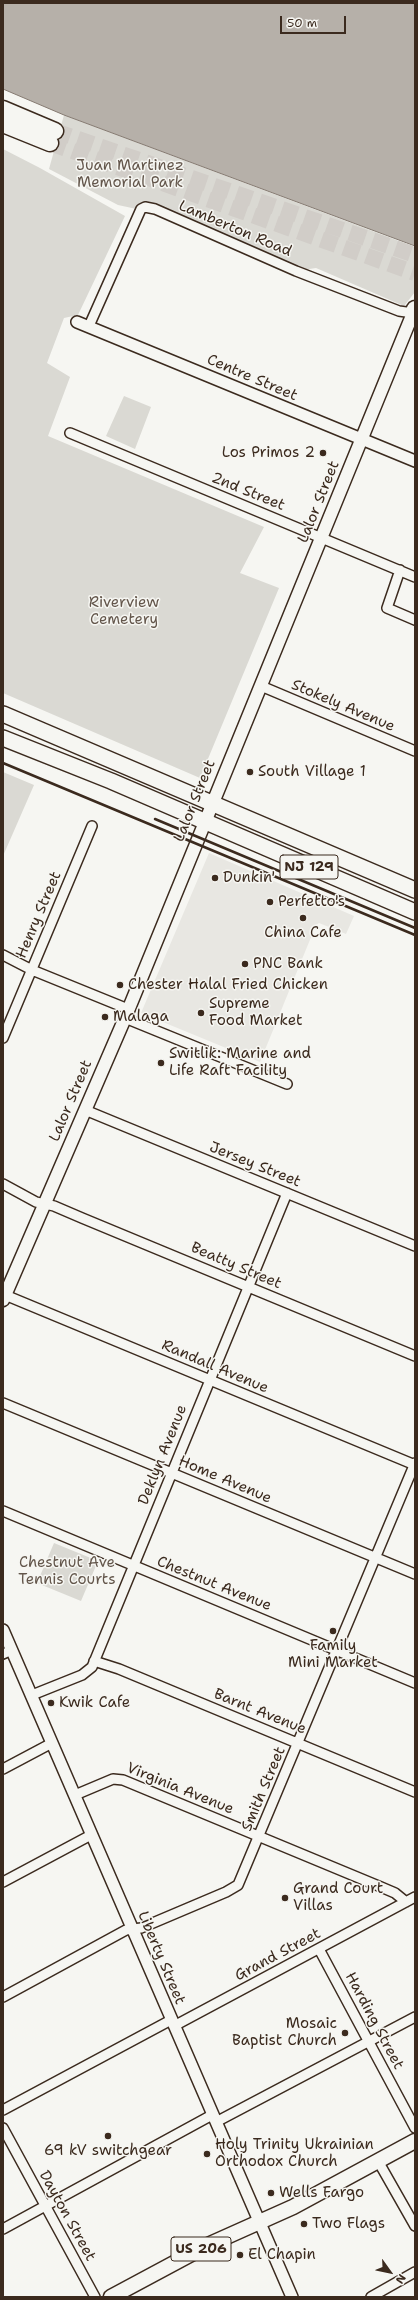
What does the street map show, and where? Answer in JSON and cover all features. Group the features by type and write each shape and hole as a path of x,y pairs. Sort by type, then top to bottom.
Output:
{"highway":[{"path":"3,109 52,137 3,124"},
{"name":"NJ 129","path":"3,714 415,890"},
{"name":"NJ 129","path":"3,738 111,781 415,912"}],"main road":[{"name":"Lalor Street","path":"4,1298 126,1014 414,312"},
{"name":"US 206","path":"111,2297 208,2245 260,2222 415,2141"}],"street":[{"name":"Lamberton Road","path":"89,326 141,209 145,206 296,271 399,311 414,312"},
{"name":"Centre Street","path":"77,322 415,461"},
{"name":"2nd Street","path":"70,433 415,576"},
{"path":"400,570 387,608 415,620"},
{"name":"Stokely Avenue","path":"261,686 415,751"},
{"name":"Henry Street","path":"3,1038 92,826"},
{"path":"3,955 126,1014 287,1084"},
{"name":"Jersey Street","path":"85,1110 415,1246"},
{"name":"Beatty Street","path":"3,1184 36,1202 45,1204 415,1356"},
{"name":"Deklyn Avenue","path":"32,1695 89,1671 287,1193"},
{"name":"Randall Avenue","path":"4,1298 415,1464"},
{"name":"Home Avenue","path":"3,1403 415,1574"},
{"name":"Smith Street","path":"3,1997 126,1930 142,1928 234,1888 241,1880 415,1464"},
{"name":"Chestnut Avenue","path":"3,1511 415,1683"},
{"name":"Liberty Street","path":"3,1630 7,1652 32,1695 91,1835 292,2297"},
{"name":"Barnt Avenue","path":"94,1661 119,1669 415,1792"},
{"path":"3,1769 52,1743"},
{"name":"Virginia Avenue","path":"75,1795 117,1778 381,1886 395,1893 406,1902"},
{"path":"3,1882 91,1835"},
{"name":"Grand Street","path":"3,2110 319,1949 415,1897"},
{"name":"Harding Street","path":"319,1949 415,2128"},
{"path":"3,2229 214,2119 415,2017"},
{"name":"Dayton Street","path":"3,2128 95,2297"},
{"path":"378,2161 415,2226"},
{"path":"370,2297 415,2272"}],"shaded area":[{"path":"3,3 415,3 415,246 64,115 3,89"},
{"path":"209,853 354,916 346,934 319,923 316,925 260,1062 141,1013"}],"green space":[{"name":"Juan Martinez Memorial Park","path":"64,115 415,247 415,292 404,306 316,268 296,271 169,216 118,205 49,169"},
{"name":"Riverview Cemetery","path":"3,149 125,216 78,315 64,318 47,363 70,377 48,436 264,527 240,573 279,588 200,778 3,693"},
{"path":"124,396 151,407 135,449 106,436"},
{"path":"3,772 34,785 3,856"},
{"name":"Chestnut Ave Tennis Courts","path":"54,1543 98,1561 81,1601 37,1583"}],"tunnel":[{"path":"55,131 415,255"},
{"path":"50,143 415,273"}],"railway":[{"path":"3,763 415,935"},
{"path":"155,819 415,928"}],"place":[{"name":"Los Primos 2","path":"323,453"},
{"name":"South Village 1","path":"250,772"},
{"name":"Dunkin'","path":"215,878"},
{"name":"Perfetto's","path":"270,902"},
{"name":"China Cafe","path":"303,918"},
{"name":"PNC Bank","path":"245,964"},
{"name":"Chester Halal Fried Chicken","path":"120,985"},
{"name":"Supreme Food Market","path":"201,1013"},
{"name":"Malaga","path":"105,1017"},
{"name":"Switlik: Marine and Life Raft Facility","path":"161,1063"},
{"name":"Family Mini Market","path":"333,1631"},
{"name":"Kwik Cafe","path":"51,1703"},
{"name":"Grand Court Villas","path":"285,1898"},
{"name":"Mosaic Baptist Church","path":"345,2033"},
{"name":"69 kV switchgear","path":"108,2136"},
{"name":"Holy Trinity Ukrainian Orthodox Church","path":"207,2154"},
{"name":"Wells Fargo","path":"271,2193"},
{"name":"Two Flags","path":"304,2224"},
{"name":"El Chapin","path":"240,2255"}]}
